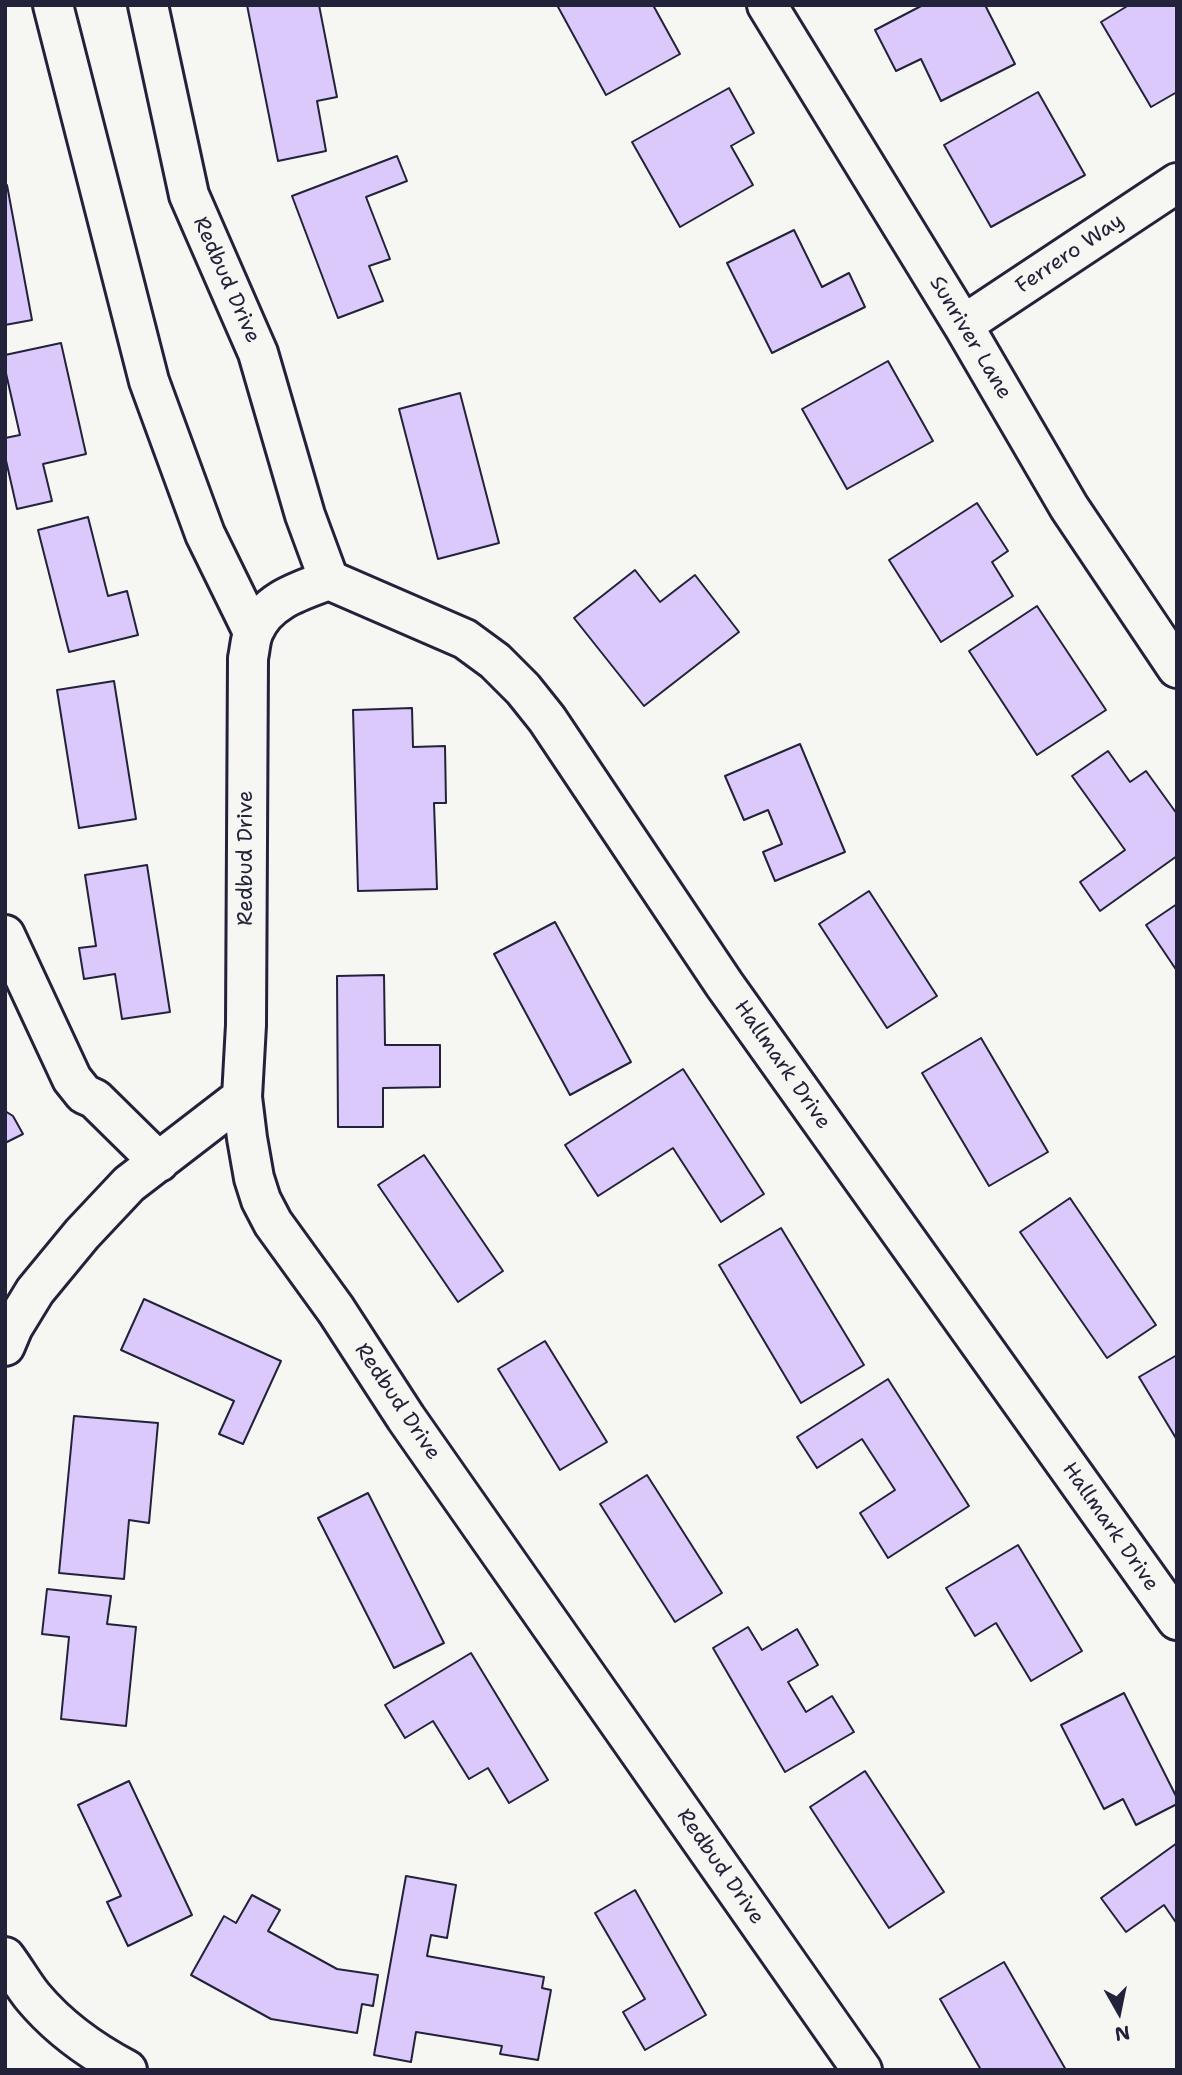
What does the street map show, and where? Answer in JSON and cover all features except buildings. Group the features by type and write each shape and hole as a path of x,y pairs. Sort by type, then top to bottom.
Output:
{"street":[{"path":"53,5 149,381 205,534 253,632"},
{"name":"Redbud Drive","path":"148,5 189,195 258,353 305,515 329,580 286,597 266,610 253,632 248,658 246,1011 242,1097 254,1178 261,1200 273,1223 336,1310 406,1418 849,2066"},
{"name":"Sunriver Lane","path":"767,5 963,325 1069,507 1177,668"},
{"name":"Ferrero Way","path":"963,325 1177,183"},
{"name":"Hallmark Drive","path":"329,580 465,639 495,661 523,689 547,719 724,984 1177,1620"},
{"path":"5,935 72,1079 84,1094 95,1099 159,1161"},
{"path":"5,1346 13,1327 58,1260 129,1184 242,1097"},
{"path":"5,1957 33,1997 61,2024 98,2055 127,2070"}]}
